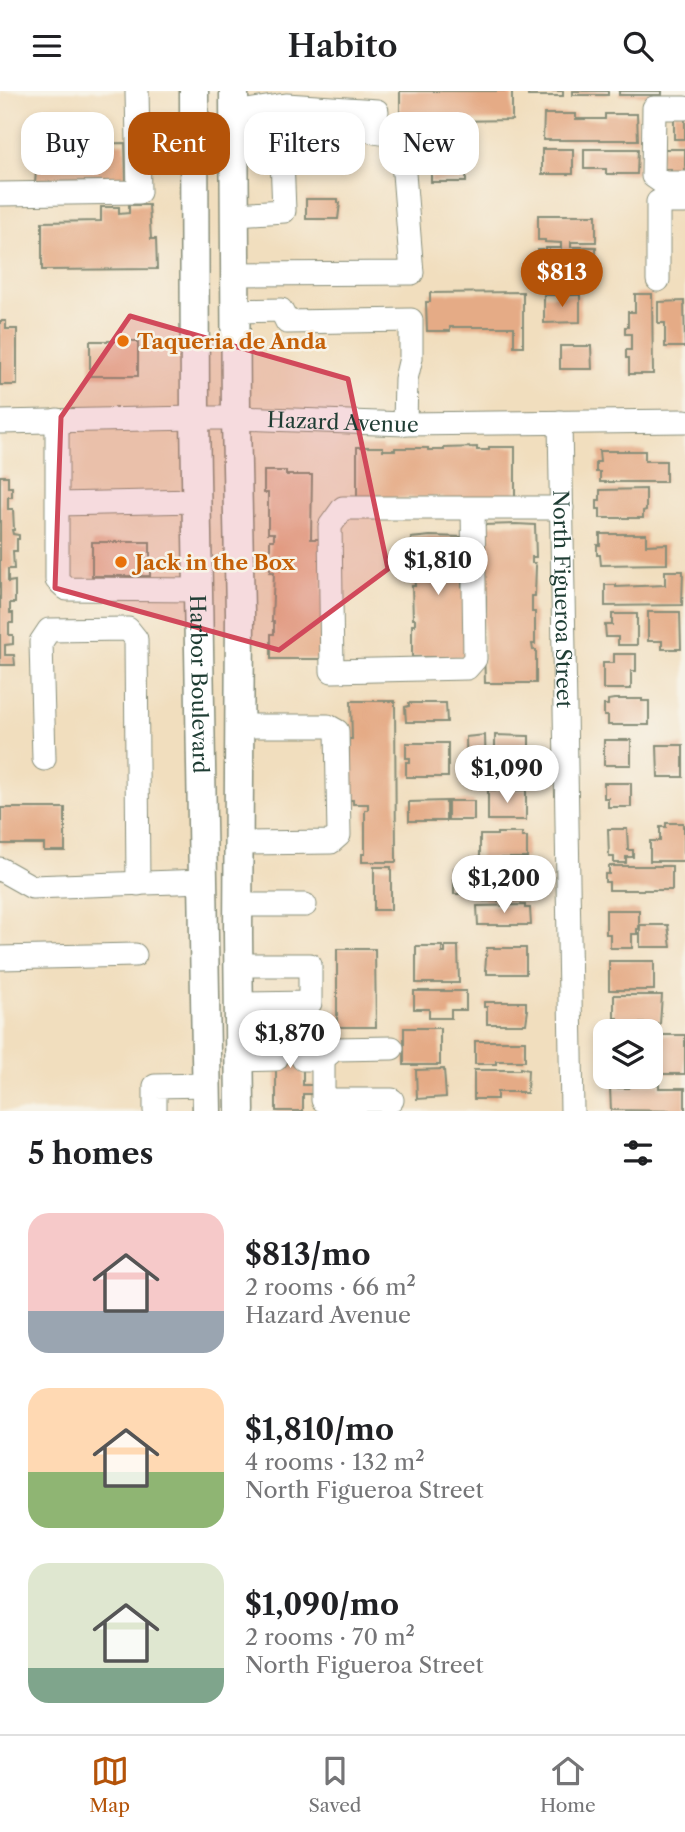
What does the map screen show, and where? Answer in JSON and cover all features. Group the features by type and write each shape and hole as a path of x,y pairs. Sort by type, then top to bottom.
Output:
{"main road":[{"name":"Harbor Boulevard","path":"194,91 195,418 207,1098"},
{"name":"Harbor Boulevard","path":"234,102 240,613 240,1111"}],"street":[{"path":"0,194 139,192 137,91"},
{"path":"234,102 278,101 377,111 374,132 401,137 412,273 236,274"},
{"path":"236,214 284,211 278,101"},
{"path":"685,108 654,108 652,127 653,176 663,183 685,183"},
{"path":"659,280 659,202 685,202"},
{"path":"236,311 281,310 287,322 411,320 411,358 406,379 405,424"},
{"name":"Hazard Avenue","path":"0,422 195,418 405,424 685,421"},
{"path":"57,420 57,580 67,589 198,590"},
{"name":"North Figueroa Street","path":"560,422 572,1111"},
{"path":"58,504 197,501"},
{"path":"473,508 475,659 467,668 332,671 330,526 343,508 473,508 562,508"},
{"path":"44,759 41,642 49,630 128,629 136,639 138,884"},
{"path":"239,726 328,726 337,731 339,835 331,842 239,843"},
{"path":"0,869 32,887 204,881"},
{"path":"238,905 304,905"},
{"path":"0,958 135,955"},
{"path":"239,965 310,965 310,1003 239,1004"},
{"path":"392,1048 335,1049 313,1059 323,1100 392,1100"},
{"path":"240,1060 276,1059"},
{"path":"155,1111 155,1086 207,1098"}],"highlighted area":[{"path":"130,316 348,379 388,569 279,650 55,588 61,417"}],"building":[{"path":"400,91 512,91 512,120 479,121 479,112 400,112"},
{"path":"528,91 563,91 563,96 528,96"},
{"path":"573,91 608,91 608,95 573,95"},
{"path":"619,91 662,91 662,95 619,95"},
{"path":"674,113 685,113 685,139 674,139"},
{"path":"544,114 576,114 576,119 605,119 605,114 637,114 638,140 543,140"},
{"path":"114,143 125,143 126,184 35,184 36,175 114,175"},
{"path":"542,149 573,149 573,174 542,174"},
{"path":"584,149 638,149 637,174 606,174 606,169 584,169"},
{"path":"660,149 685,149 685,173 671,173 671,169 660,169"},
{"path":"431,175 466,175 466,182 431,182"},
{"path":"306,199 338,199 338,219 306,219"},
{"path":"129,205 149,205 151,239 156,239 157,269 42,270 42,222 101,221 101,207 119,207 119,214 129,213"},
{"path":"538,215 596,215 596,242 571,242 571,247 596,247 596,275 538,275 538,250 561,248 561,243 538,240"},
{"path":"523,292 523,346 514,346 514,327 450,327 450,331 427,331 426,302 430,302 430,293"},
{"path":"635,294 652,294 653,374 629,374 626,350 631,350 631,334 625,334 625,327 628,327 628,312 635,312"},
{"path":"544,295 580,295 580,322 544,323"},
{"path":"684,301 685,347 665,347 665,323 658,323 658,302"},
{"path":"0,321 6,321 6,329 17,329 17,385 0,385"},
{"path":"90,341 138,341 138,376 90,376"},
{"path":"560,346 591,346 592,369 560,369"},
{"path":"357,447 383,447 383,450 444,450 477,447 477,450 489,450 489,447 515,447 515,498 357,499"},
{"path":"599,451 645,451 645,461 666,461 666,482 600,482 600,472 596,472 596,462 600,462"},
{"path":"264,471 286,471 286,475 312,475 311,539 322,539 323,659 271,659 271,634 274,634 274,572 270,572 270,540 274,540 274,533 268,533 268,493 264,493"},
{"path":"0,476 8,476 8,487 12,487 12,497 8,497 8,509 13,509 13,534 19,535 17,551 13,551 14,569 8,569 8,582 15,581 15,603 10,603 13,623 9,623 9,635 13,635 13,644 5,645 5,655 14,655 15,665 0,665"},
{"path":"646,489 646,510 643,511 643,518 600,518 597,500 600,500 600,490"},
{"path":"483,525 535,525 536,557 532,557 532,563 536,566 535,596 532,596 532,612 535,612 535,644 532,644 533,650 536,650 536,683 485,683 483,612 486,612 486,596 483,596"},
{"path":"600,534 646,534 646,545 667,544 667,564 601,565 600,555 597,555"},
{"path":"463,537 464,657 412,657 412,625 415,625 415,619 412,586 415,586 411,538"},
{"path":"92,542 150,542 150,576 92,576"},
{"path":"665,571 683,571 682,605 605,606 605,585 665,585"},
{"path":"648,612 680,612 681,649 662,649 662,641 648,641"},
{"path":"612,614 637,614 637,645 618,645 618,637 606,637 605,625 612,625"},
{"path":"614,654 636,654 636,671 631,671 631,689 603,689 603,663 614,663"},
{"path":"608,700 649,701 649,725 608,725 608,716 604,716 604,705 608,705"},
{"path":"351,701 395,701 396,862 362,862 362,854 365,854 365,810 368,810 368,804 353,804 353,800 349,800"},
{"path":"409,703 446,703 447,722 406,722 405,707 409,706"},
{"path":"485,735 486,777 467,778 466,737"},
{"path":"495,735 529,736 529,777 495,777"},
{"path":"604,740 631,740 631,765 604,765"},
{"path":"406,743 448,743 448,777 406,777 406,762 410,762 410,758 406,758"},
{"path":"657,745 683,745 683,777 658,777"},
{"path":"604,783 631,783 631,807 608,807 608,798 604,798"},
{"path":"488,790 526,790 526,820 488,820"},
{"path":"446,801 446,821 409,821 409,802"},
{"path":"448,801 474,801 474,820 448,820"},
{"path":"1,808 65,808 65,851 44,851 44,844 1,844"},
{"path":"666,823 683,823 684,861 650,861 650,841 660,841 660,827 666,827"},
{"path":"608,829 627,829 628,850 633,850 633,857 626,857 626,863 614,863 614,857 609,857"},
{"path":"522,833 522,837 527,837 527,858 480,858 480,835"},
{"path":"609,866 672,866 672,890 609,890 605,874 609,874"},
{"path":"374,867 391,867 391,910 374,910"},
{"path":"454,868 510,868 510,871 519,871 519,880 527,880 527,901 484,901 484,894 454,894"},
{"path":"525,905 525,908 530,908 531,925 478,925 477,906"},
{"path":"606,910 639,910 639,929 637,934 632,934 632,948 610,948 610,934 606,934"},
{"path":"640,925 668,925 671,947 640,947"},
{"path":"416,946 442,946 442,953 445,953 445,946 458,946 459,983 416,983"},
{"path":"487,948 526,948 526,974 487,974"},
{"path":"337,949 375,949 376,1027 337,1027"},
{"path":"609,961 654,961 654,990 609,990"},
{"path":"414,991 466,991 466,1010 451,1010 451,1018 429,1018 429,1009 414,1009"},
{"path":"614,995 662,995 660,1019 614,1018"},
{"path":"484,1002 526,1002 526,1024 487,1024 487,1007 484,1007"},
{"path":"276,1027 303,1027 303,1085 313,1085 313,1094 303,1094 303,1111 276,1111"},
{"path":"404,1028 440,1028 440,1065 404,1065"},
{"path":"663,1035 685,1035 685,1074 663,1074"},
{"path":"475,1041 525,1041 525,1061 475,1064"},
{"path":"444,1069 446,1097 417,1099 416,1070"},
{"path":"474,1070 528,1070 527,1093 497,1092 497,1099 474,1099"},
{"path":"685,1088 685,1111 611,1110 610,1089"}],"place":[{"name":"Taqueria de Anda","path":"123,341"},
{"name":"Jack in the Box","path":"121,562"}]}
